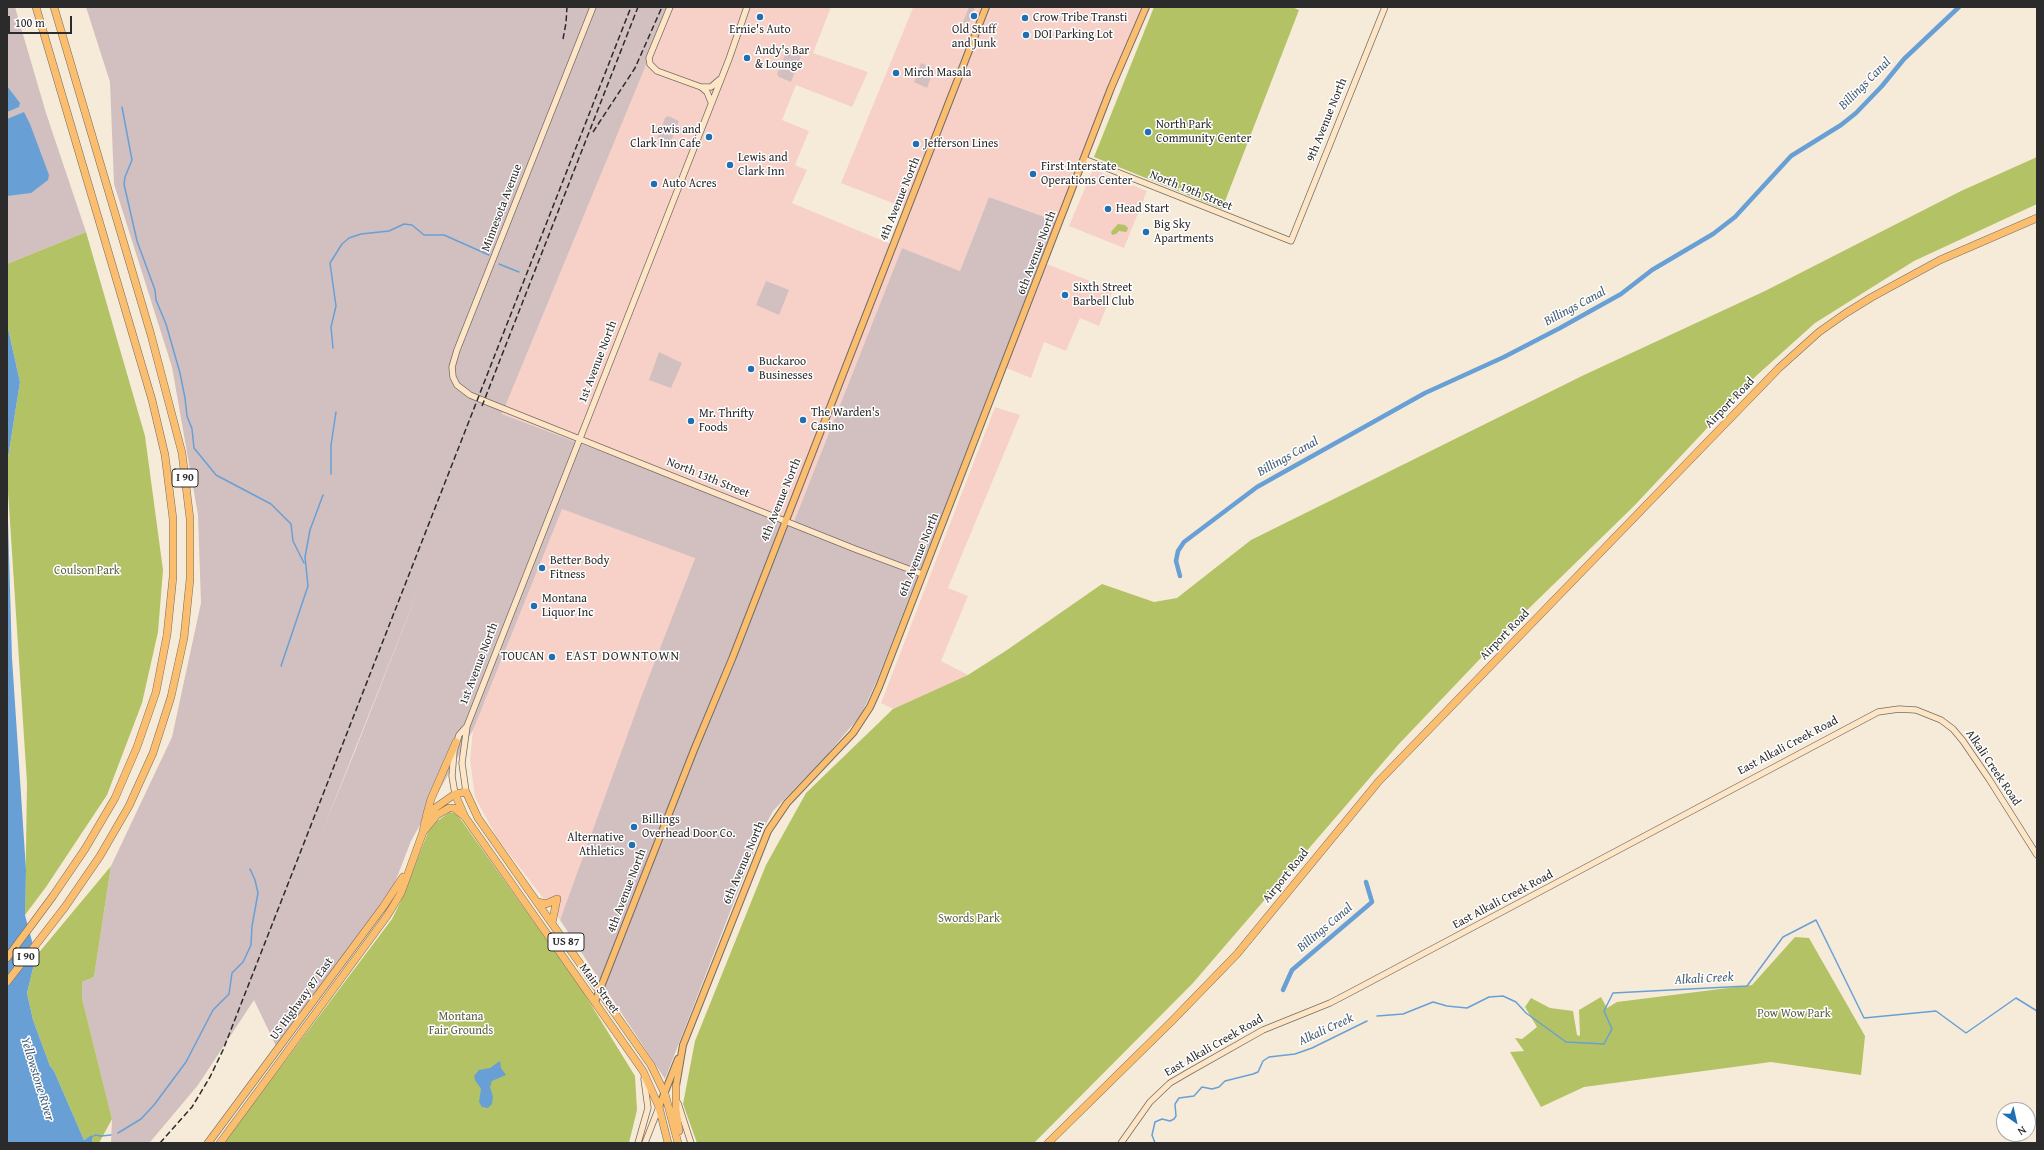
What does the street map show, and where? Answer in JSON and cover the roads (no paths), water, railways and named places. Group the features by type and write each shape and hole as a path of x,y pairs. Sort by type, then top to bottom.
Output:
{"highway":[{"name":"I 90","path":"7,958 40,915 85,849 115,798 137,747 156,692 167,635 173,570 173,519 166,455 152,400 36,7"},
{"name":"I 90","path":"7,982 65,907 100,856 129,806 153,753 171,697 184,638 190,579 190,518 182,453 151,335 54,7"},
{"name":"Airport Road","path":"1048,1143 1182,1011 1237,954 1379,781 1779,368 1819,332 1872,297 1940,260 2037,218"},
{"name":"US Highway 87 East","path":"220,1143 387,916 401,893 423,832 431,799 456,742"},
{"name":"Main Street","path":"466,792 478,818 640,1047 658,1078 665,1094"},
{"path":"425,821 435,808 455,794 466,792"},
{"name":"1st Avenue North","path":"455,794 466,817"},
{"name":"US 87","path":"423,832 437,815 449,808 459,811 466,817"},
{"name":"Main Street","path":"466,817 543,930 596,1002 643,1071 659,1107 668,1143"},
{"name":"US Highway 87 East","path":"208,1143 383,907 410,865"},
{"path":"538,902 546,904 557,899 552,923"},
{"path":"676,1086 676,1111 681,1143"},
{"name":"US 87","path":"665,1094 678,1143"}],"main road":[{"name":"4th Avenue North","path":"596,1002 986,7"},
{"name":"6th Avenue North","path":"676,1086 683,1045 768,831 786,803 843,744 862,720 879,687 1111,88 1146,7"},
{"path":"659,1107 683,1045"}],"street":[{"name":"Minnesota Avenue","path":"487,402 470,395 457,386 452,372 453,360 593,7"},
{"path":"670,7 649,58 652,68 701,87 707,92 711,102"},
{"name":"1st Avenue North","path":"455,794 452,764 456,742 467,726 721,78 747,7"},
{"name":"9th Avenue North","path":"1291,241 1385,7"},
{"path":"701,87 711,87 721,78"},
{"name":"North 19th Street","path":"1084,159 1291,241"},
{"name":"North 13th Street","path":"487,402 855,549 922,574"},
{"name":"East Alkali Creek Road","path":"1121,1143 1150,1102 1170,1084 1263,1030 1341,997 1518,905 1863,718 1888,710 1916,710"},
{"name":"Alkali Creek Road","path":"1916,710 1941,720 1963,741 2037,855"},
{"name":"1st Avenue North","path":"466,792 462,763 467,726"},
{"path":"638,1143 648,1108 643,1071"},
{"path":"676,1086 679,1109 691,1143"},
{"path":"646,1141 659,1107"}],"water":[{"path":"7,86 20,103 19,107 7,112"},
{"path":"24,112 49,175 48,180 31,193 7,196 7,119"},
{"path":"7,324 20,382 7,464"},
{"name":"Yellowstone River","path":"7,486 12,658 26,870 25,915 36,956 27,993 33,1020 50,1066 54,1071 84,1140 92,1135 92,1143 7,1143"},
{"path":"500,1061 501,1068 506,1075 492,1081 490,1087 493,1097 492,1104 488,1108 482,1107 479,1102 481,1089 474,1076 479,1070 490,1068"}],"waterway":[{"name":"Billings Canal","path":"1180,576 1176,561 1178,551 1184,542 1257,487 1425,393 1504,357 1560,328 1621,294 1652,270 1713,234 1735,217 1791,156 1841,125 1856,113 1882,86 1904,59 1959,7"},
{"path":"122,107 132,160 125,177 124,184 137,241 155,290 156,300 166,324 180,373 187,416 192,429 194,448 216,475 271,504 291,524 293,541 304,563"},
{"path":"333,348 331,327 336,306 330,263 342,244 349,238 361,234 389,231 404,224 412,225 424,235 444,235 489,255"},
{"path":"499,264 519,272"},
{"path":"331,474 331,445 336,412"},
{"path":"281,666 308,586 305,557 310,530 323,495"},
{"path":"118,1133 141,1119 154,1105 186,1062 213,1010 229,994 232,973 243,962 251,945 252,926 258,893 255,880 250,869"},
{"name":"Billings Canal","path":"1283,990 1292,970 1372,902 1366,882"},
{"name":"Alkali Creek","path":"1377,1016 1403,1014 1433,1002 1447,1006 1467,1008 1489,997 1503,996 1516,1002 1526,1013 1566,1042 1604,1044 1612,1029 1604,1011 1613,993 1747,986 1783,937 1816,920 1864,1018 1936,1011 1966,1033 2016,998 2037,1011"},
{"name":"Alkali Creek","path":"1155,1143 1152,1135 1155,1122 1162,1119 1170,1121 1174,1119 1176,1116 1175,1104 1179,1098 1194,1096 1202,1087 1212,1089 1219,1087 1225,1081 1258,1072 1263,1061 1269,1057 1295,1054 1312,1048 1367,1021"},
{"path":"92,1137 95,1135 111,1135"}],"railway":[{"path":"563,39 567,7"},
{"path":"160,1143 192,1107 210,1077 223,1050 631,7"},
{"path":"482,406 638,7"},
{"path":"593,132 635,68 662,7"}],"place":[{"name":"Old Stuff and Junk","path":"974,16"},
{"name":"Ernie's Auto","path":"760,17"},
{"name":"Crow Tribe Transti","path":"1025,18"},
{"name":"DOI Parking Lot","path":"1026,35"},
{"name":"Andy's Bar & Lounge","path":"747,58"},
{"name":"Mirch Masala","path":"896,73"},
{"name":"North Park Community Center","path":"1148,132"},
{"name":"Lewis and Clark Inn Cafe","path":"709,137"},
{"name":"Jefferson Lines","path":"916,144"},
{"name":"Lewis and Clark Inn","path":"730,165"},
{"name":"First Interstate Operations Center","path":"1033,174"},
{"name":"Auto Acres","path":"654,184"},
{"name":"Head Start","path":"1108,209"},
{"name":"Big Sky Apartments","path":"1146,232"},
{"name":"Sixth Street Barbell Club","path":"1065,295"},
{"name":"Buckaroo Businesses","path":"751,369"},
{"name":"The Warden's Casino","path":"803,420"},
{"name":"Mr. Thrifty Foods","path":"691,421"},
{"name":"Better Body Fitness","path":"542,568"},
{"name":"Montana Liquor Inc","path":"534,606"},
{"name":"TOUCAN","path":"552,657"},
{"name":"Billings Overhead Door Co.","path":"634,827"},
{"name":"Alternative Athletics","path":"632,845"}],"district":[{"name":"EAST DOWNTOWN","path":"623,657"}],"park label":[{"name":"Coulson Park","path":"87,571"},
{"name":"Swords Park","path":"969,919"},
{"name":"Pow Wow Park","path":"1794,1014"},
{"name":"Montana Fair Grounds","path":"461,1024"}]}
